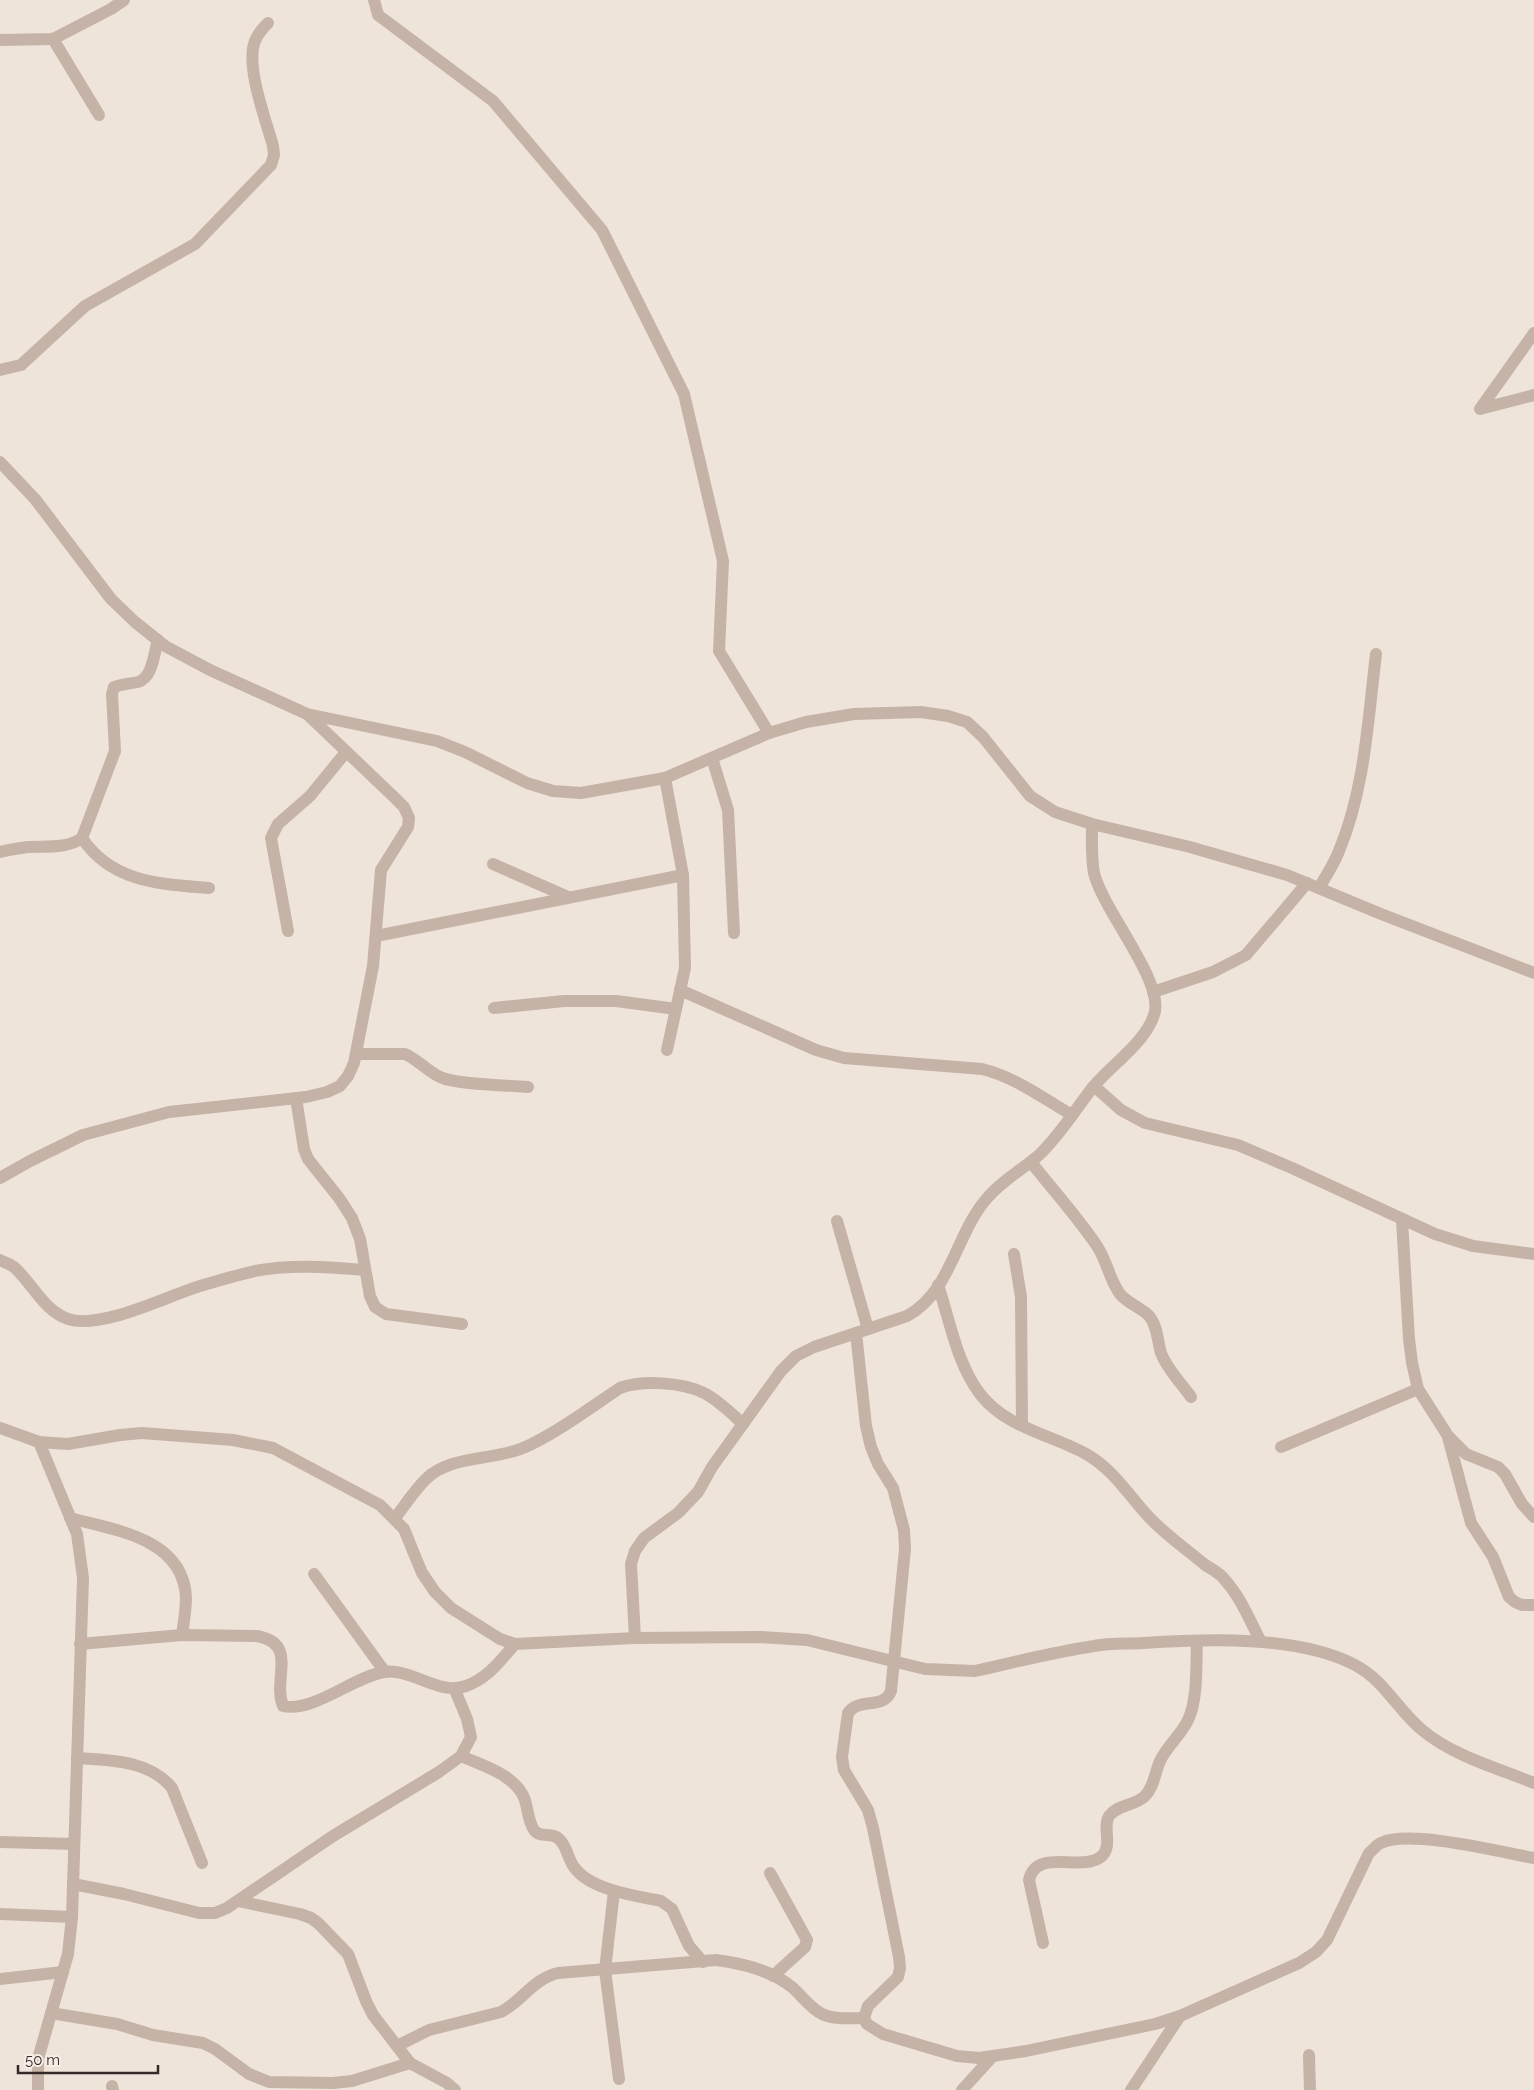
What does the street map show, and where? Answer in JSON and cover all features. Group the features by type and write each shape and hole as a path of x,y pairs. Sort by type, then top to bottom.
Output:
{"street":[{"path":"0,40 53,39 110,4 124,0"},
{"path":"374,0 378,15 493,101 602,230 684,394 723,561 719,651 769,733"},
{"path":"0,370 21,364 85,306 195,244 271,166 274,155 273,146 252,66 254,43 259,32 268,23"},
{"path":"53,39 99,114"},
{"path":"1534,333 1480,409 1534,395"},
{"path":"0,462 35,499 110,598 135,622 165,646 210,670 307,714 437,742 465,752 527,783 553,791 582,792 665,778 769,733 806,722 854,714 921,712 948,716 967,722 983,737 1030,796 1055,812 1092,824 1190,847 1287,875 1534,973"},
{"path":"0,852 25,847 66,845 75,843 82,838 115,751 112,694 114,687 141,681 146,677 158,640"},
{"path":"1153,992 1213,972 1246,955 1313,885 1339,851 1349,825 1362,766 1376,654"},
{"path":"0,1178 30,1160 83,1135 169,1112 296,1098 327,1092 340,1086 348,1076 356,1054 370,989 381,870 408,827 409,818 404,807 307,714"},
{"path":"288,931 271,838 278,824 310,796 346,752"},
{"path":"712,758 728,810 734,933"},
{"path":"665,778 683,874 685,968 668,1050"},
{"path":"635,1638 631,1564 635,1551 644,1538 688,1504 781,1371 796,1356 814,1347 907,1316 920,1309 938,1285 981,1204 991,1193 1031,1162 1054,1140 1094,1086 1148,1028 1155,1010 1153,992 1146,973 1095,874 1092,851 1092,824"},
{"path":"82,838 96,856 132,876 157,884 210,888"},
{"path":"493,864 568,897"},
{"path":"376,936 683,874"},
{"path":"680,990 816,1050 844,1058 982,1069 997,1072 1072,1115"},
{"path":"494,1008 564,1001 616,1001 676,1009"},
{"path":"356,1054 405,1054 411,1056 424,1068 449,1080 528,1087"},
{"path":"1094,1086 1132,1117 1146,1123 1238,1145 1435,1234 1474,1246 1534,1254"},
{"path":"296,1098 304,1150 308,1160 339,1198 352,1218 360,1239 370,1296 375,1307 386,1314 462,1324"},
{"path":"1031,1162 1097,1246 1121,1295 1130,1304 1149,1315 1156,1328 1161,1351 1166,1362 1191,1397"},
{"path":"1402,1220 1407,1317 1412,1363 1418,1389 1448,1436 1466,1454 1498,1467 1505,1474 1522,1504 1534,1517"},
{"path":"837,1221 868,1329"},
{"path":"1014,1254 1021,1297 1022,1425"},
{"path":"0,1260 13,1266 46,1304 60,1316 70,1320 81,1321 110,1317 133,1311 199,1286 286,1266 313,1265 365,1270"},
{"path":"938,1285 961,1357 973,1383 992,1407 1005,1417 1089,1456 1107,1469 1123,1485 1148,1516 1224,1578 1237,1596 1261,1642"},
{"path":"856,1333 870,1447 893,1488 904,1530 905,1549 895,1661 889,1698 884,1701 858,1704 848,1713 842,1757 844,1770 870,1817 899,1957 898,1977 873,1999 868,2006 864,2018 867,2024 892,2037 968,2058 992,2057 1121,2032 1180,2016 1298,1963 1316,1952 1327,1940 1369,1853 1379,1843 1407,1838 1533,1855"},
{"path":"395,1518 426,1478 440,1470 454,1464 506,1454 524,1448 620,1388 632,1384 649,1383 684,1387 704,1393 743,1424"},
{"path":"1281,1446 1418,1389"},
{"path":"0,1428 39,1442 68,1444 142,1433 233,1440 273,1448 380,1505 404,1529 422,1573 435,1592 451,1608 500,1639 515,1644 635,1638 760,1637 807,1640 925,1669 975,1670 1096,1646 1197,1641 1286,1644 1335,1656 1354,1664 1382,1684 1421,1729 1436,1741 1459,1753 1534,1783"},
{"path":"1448,1436 1471,1523 1493,1557 1509,1597 1522,1605 1534,1605"},
{"path":"38,2090 38,2059 68,1954 72,1917 83,1578 77,1534 39,1442"},
{"path":"70,1518 146,1539 157,1546 172,1561 181,1577 186,1595 182,1635"},
{"path":"314,1574 385,1672"},
{"path":"80,1644 182,1635 258,1636 270,1638 278,1646 283,1658 280,1696 283,1706 292,1708 306,1705 368,1676 385,1672 400,1672 455,1690 481,1679 515,1644"},
{"path":"1043,1943 1029,1880 1031,1871 1036,1866 1044,1863 1094,1860 1101,1857 1105,1852 1107,1819 1117,1809 1140,1800 1146,1795 1151,1788 1160,1760 1189,1719 1193,1706 1197,1641"},
{"path":"73,1884 124,1894 199,1913 215,1913 227,1908 333,1836 461,1756 471,1737 467,1719 455,1690"},
{"path":"461,1756 513,1782 524,1799 535,1832 540,1835 553,1835 559,1838 578,1870 614,1891 668,1904 689,1946 704,1962"},
{"path":"77,1758 131,1764 144,1768 166,1781 172,1788 202,1863"},
{"path":"0,1842 74,1844"},
{"path":"770,1873 807,1940 805,1947 800,1953 773,1976"},
{"path":"614,1891 605,1970 619,2079"},
{"path":"238,1901 300,1914 318,1923 348,1954 366,2001 410,2063 455,2090"},
{"path":"0,1914 72,1917"},
{"path":"397,2046 429,2030 501,2012 511,2007 538,1981 546,1976 558,1973 704,1962 726,1962 773,1976 792,1988 814,2009 823,2014 835,2017 864,2018"},
{"path":"0,1979 63,1972"},
{"path":"51,2013 118,2024 153,2035 202,2043 214,2048 249,2074 269,2082 324,2083 352,2081 410,2063"},
{"path":"1131,2090 1180,2016"},
{"path":"1309,2055 1310,2090"},
{"path":"962,2090 992,2057"}]}
